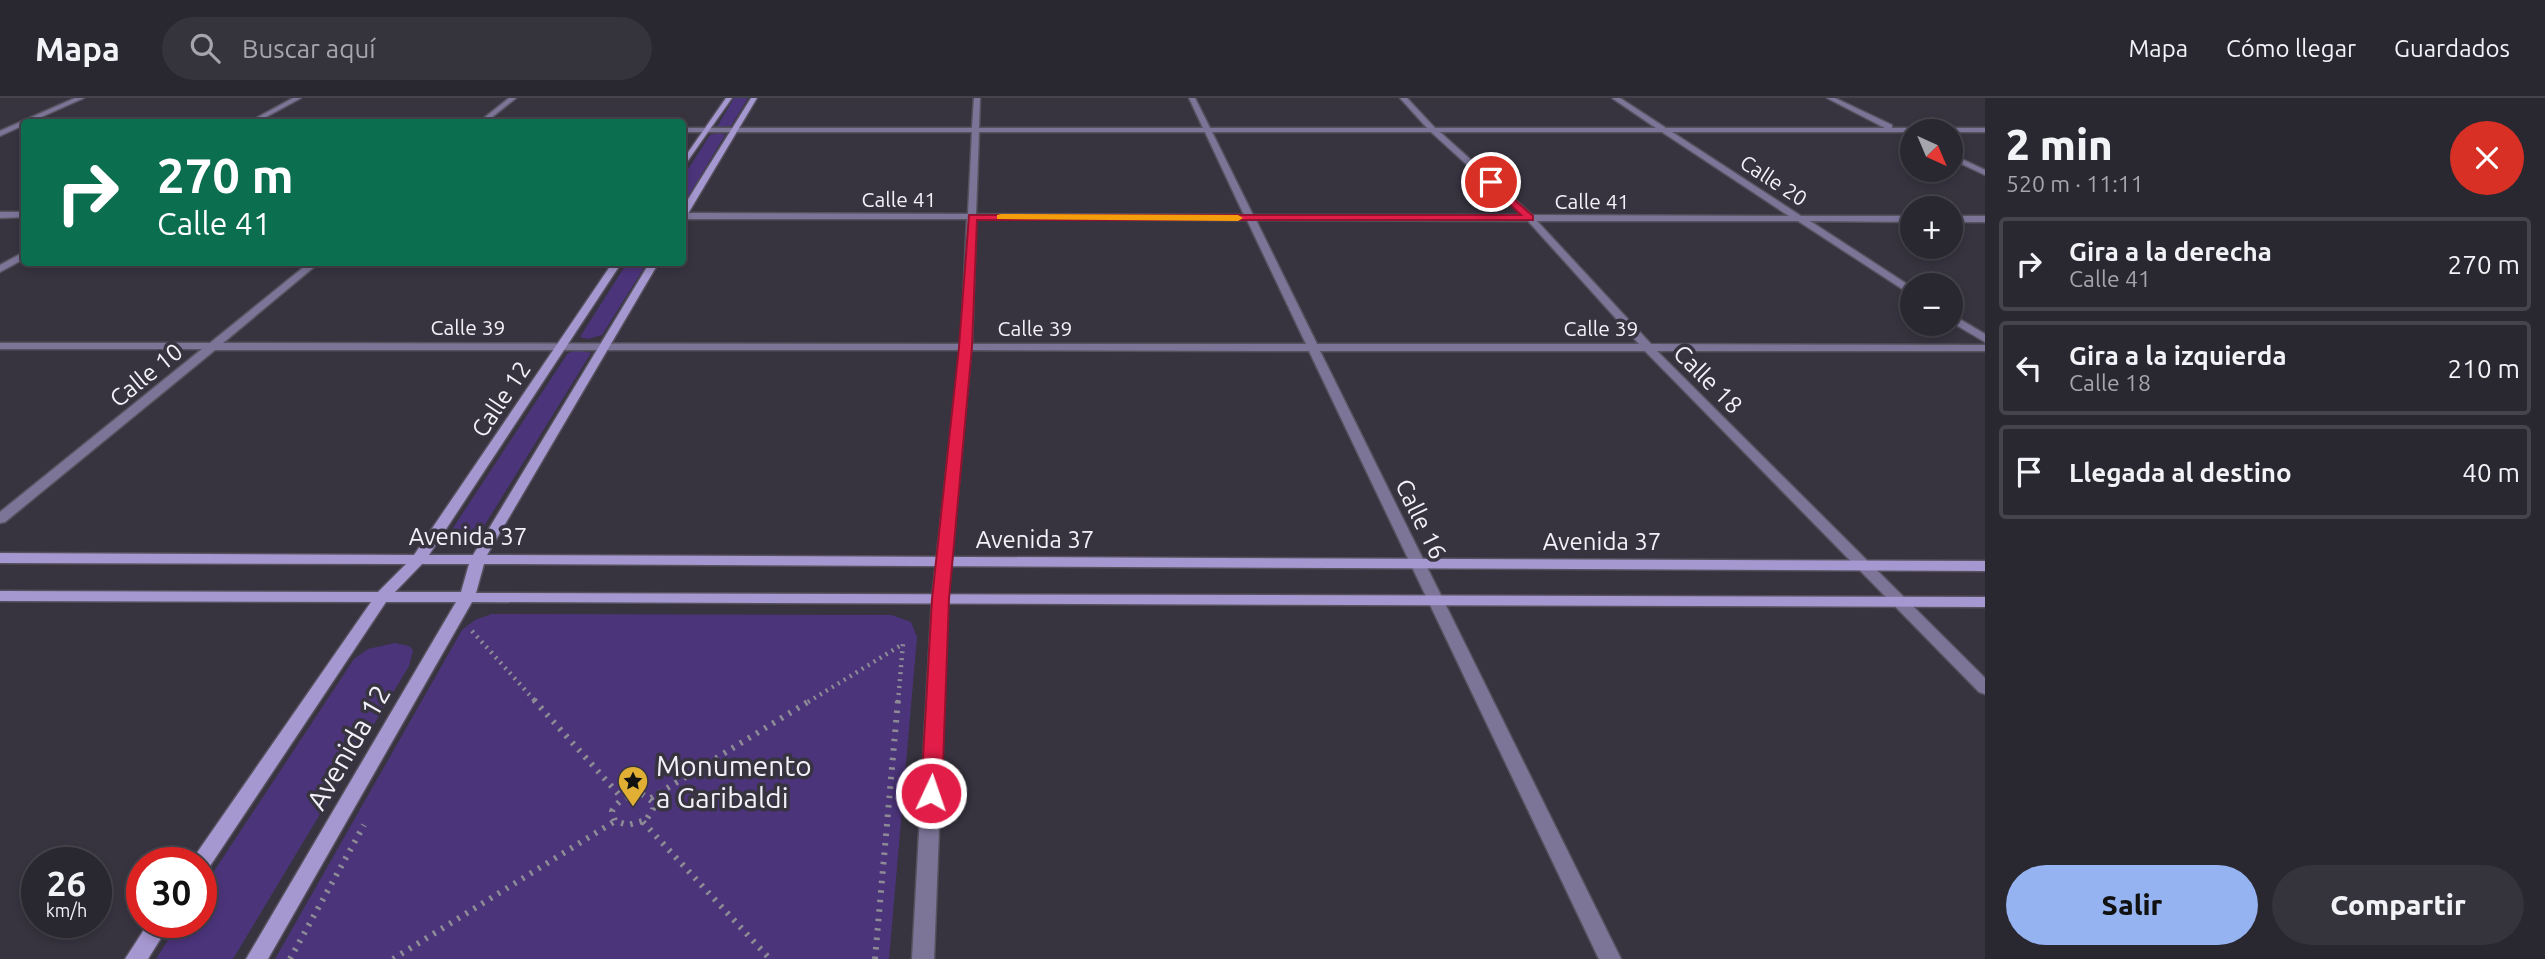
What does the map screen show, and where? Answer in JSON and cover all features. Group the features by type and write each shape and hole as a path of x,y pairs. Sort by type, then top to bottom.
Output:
{"main road":[{"path":"686,161 729,98"},
{"path":"686,211 754,98"},
{"name":"Calle 12","path":"419,559 615,266"},
{"path":"478,559 653,266"},
{"name":"Avenida 37","path":"0,558 1985,566"},
{"name":"Avenida 12","path":"212,847 382,597 419,559"},
{"name":"Avenida 12","path":"257,959 467,597 478,559"},
{"path":"0,596 1985,602"},
{"path":"136,959 150,938"}],"street":[{"path":"36,119 80,98"},
{"path":"259,119 298,98"},
{"path":"486,119 513,98"},
{"path":"923,959 940,599 966,347 977,98"},
{"name":"Calle 16","path":"1192,98 1610,959"},
{"name":"Calle 18","path":"1404,98 1433,129 1530,218 1647,347 1985,688"},
{"name":"Calle 20","path":"1615,98 1900,285"},
{"path":"1830,98 1900,132"},
{"path":"0,134 21,125"},
{"path":"0,128 14,128"},
{"path":"686,130 1985,130"},
{"path":"1964,162 1985,173"},
{"path":"0,215 21,215"},
{"name":"Calle 41","path":"686,216 1900,219"},
{"path":"1963,219 1985,219"},
{"path":"0,269 21,257"},
{"name":"Calle 10","path":"0,519 311,266"},
{"path":"1963,325 1985,339"},
{"name":"Calle 39","path":"0,346 1985,348"}],"path":[{"path":"472,630 622,798"},
{"path":"651,798 903,643 875,959"},
{"path":"642,794 651,798 653,810 643,822 626,826 615,821 612,811 622,798 642,794"},
{"path":"393,959 615,821"},
{"path":"643,822 770,959"}],"shaded area":[{"path":"734,98 748,98 731,126 717,127"},
{"path":"710,135 725,135 686,200 686,172"},
{"path":"625,266 645,266 602,335 588,339 580,337"},
{"path":"578,350 591,353 481,531 470,537 456,537 451,531 568,353"},
{"path":"492,614 891,615 911,622 917,637 889,959 275,959 462,630 475,620"},
{"path":"395,643 409,646 413,650 409,666 233,959 156,959 170,938 217,938 217,867 354,659 368,649"}],"slow traffic":[{"path":"1001,217 1238,218"}],"place":[{"name":"Monumento a Garibaldi","path":"633,808"}],"route":[{"path":"931,793 940,599 966,347 972,217 1530,218 1491,182"}]}
